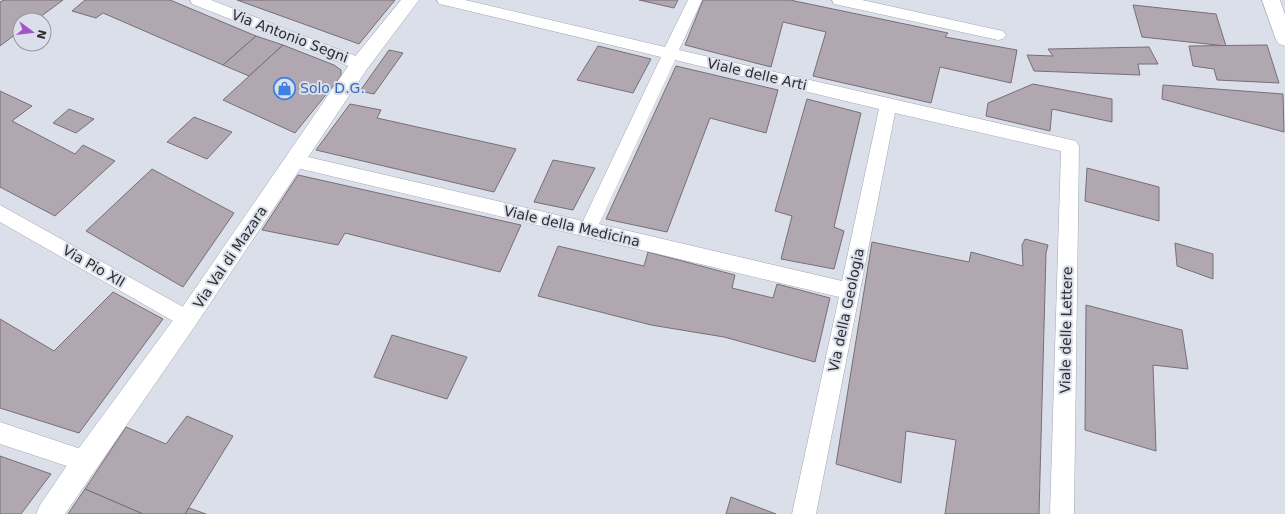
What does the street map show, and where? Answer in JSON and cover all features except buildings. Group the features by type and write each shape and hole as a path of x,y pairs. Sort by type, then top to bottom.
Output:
{"street":[{"name":"Via Antonio Segni","path":"197,0 360,64"},
{"name":"Via Val di Mazara","path":"49,514 85,461 187,319 360,64 410,0"},
{"name":"Viale delle Arti","path":"444,0 888,105 1070,146"},
{"path":"588,229 695,0"},
{"path":"839,0 998,35"},
{"path":"1271,0 1285,40"},
{"name":"Via della Geologia","path":"804,514 888,105"},
{"name":"Viale delle Lettere","path":"1062,514 1070,146"},
{"name":"Viale della Medicina","path":"295,161 850,291"},
{"name":"Via Pio XII","path":"0,213 187,319"},
{"path":"0,433 85,461"}],"place":[{"name":"Solo D.G.","path":"284,88"}]}
